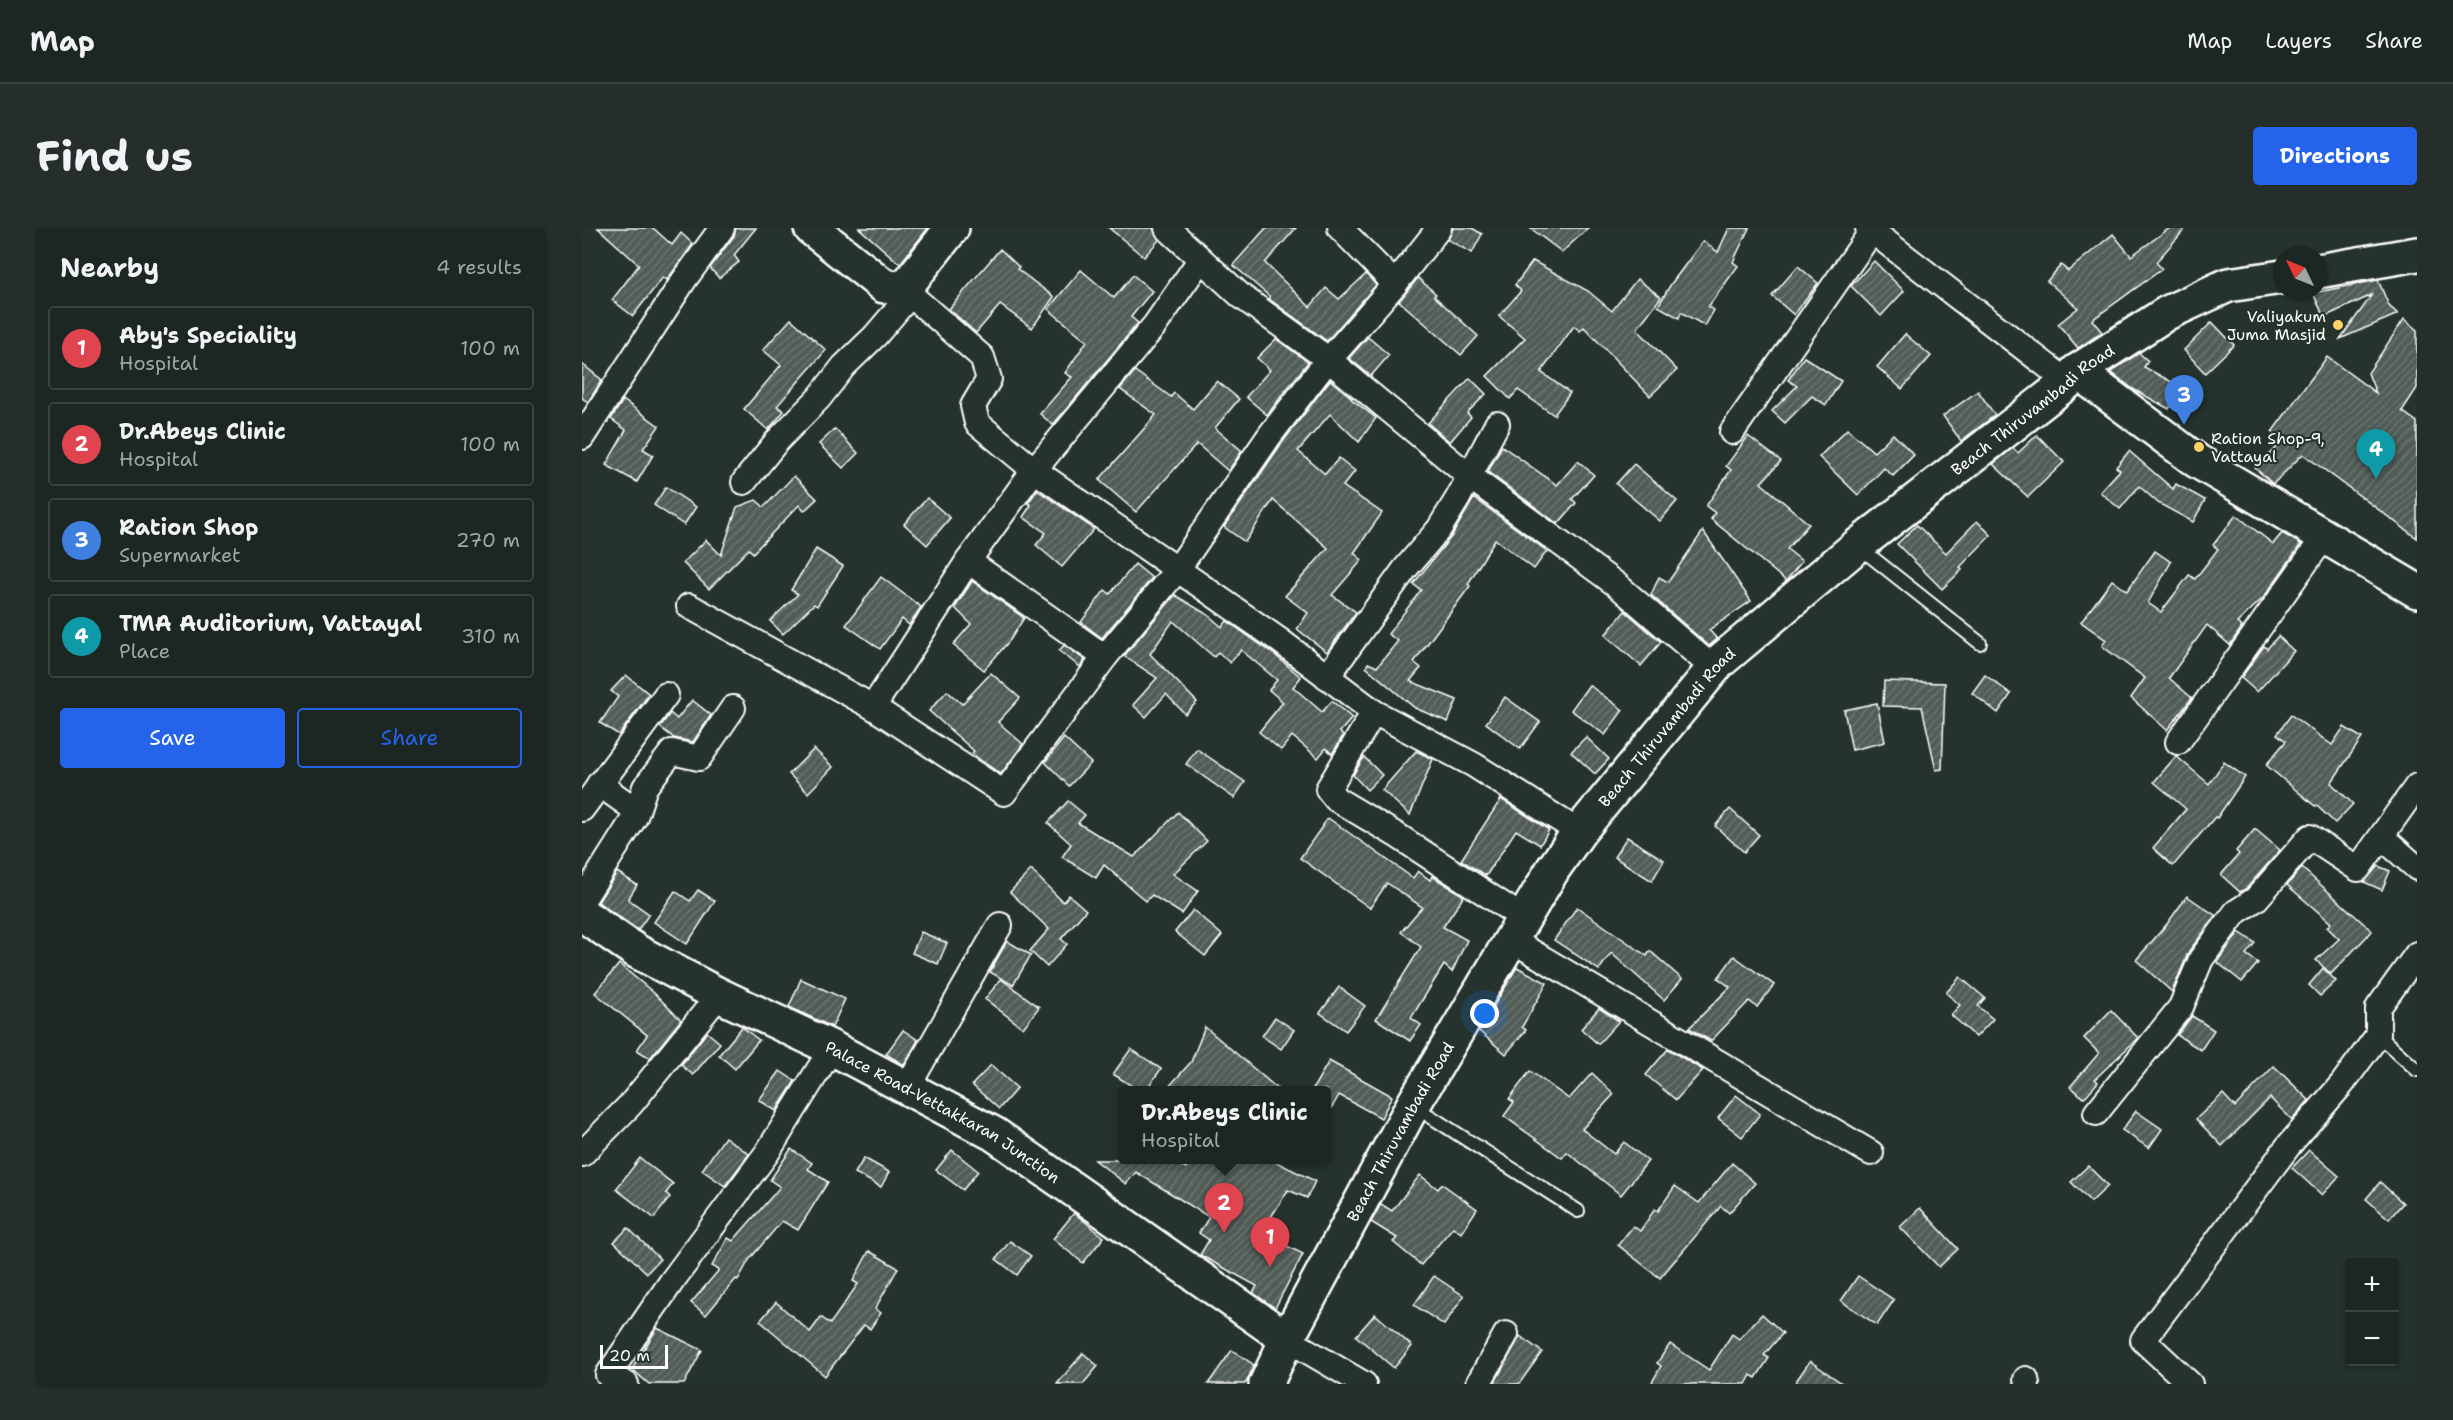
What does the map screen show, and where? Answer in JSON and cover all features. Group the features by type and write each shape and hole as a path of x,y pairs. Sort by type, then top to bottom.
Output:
{"main road":[{"path":"810,228 884,286 907,292 952,228"},
{"path":"2327,269 2417,254"},
{"name":"Beach Thiruvambadi Road","path":"1266,1384 1287,1339 1413,1105 1553,869 1579,832 1713,668 1857,546 2073,376 2167,313 2228,285 2273,278"},
{"path":"2073,376 2197,461 2417,591"},
{"name":"Palace Road-Vettakkaran Junction","path":"582,914 636,951 719,995 832,1048 994,1134 1287,1339"}],"street":[{"path":"582,437 684,280 722,228"},
{"path":"1167,228 1241,296 1329,360 1469,476 1617,585 1713,668"},
{"path":"1340,228 1395,284"},
{"path":"689,606 873,707 1004,793 1106,657 1177,570 1270,435 1439,228"},
{"path":"1732,432 1870,229 2073,376"},
{"path":"873,707 968,561 1034,470 1155,324 1200,260"},
{"path":"744,482 777,441 819,398 844,366 875,336 907,292 982,357 989,379 973,406 977,423 1034,470 1374,712 1474,765 1579,832"},
{"path":"1327,677 1438,528 1497,424"},
{"path":"2178,742 2324,537"},
{"path":"968,561 1106,657"},
{"path":"582,809 666,695"},
{"path":"582,901 637,811 645,787 672,752 699,758 733,708"},
{"path":"1374,712 1328,789 1336,799 1398,836 1517,928 1871,1154"},
{"path":"599,784 637,811"},
{"path":"2096,1113 2181,1007 2201,960 2236,912 2256,899 2310,837 2358,869 2417,786"},
{"path":"2382,837 2417,868"},
{"path":"907,1088 1000,925"},
{"path":"2190,1384 2143,1341 2289,1145 2342,1084 2378,1035 2378,1008 2417,954"},
{"path":"582,1154 631,1104 719,995"},
{"path":"626,1384 608,1375 672,1281 767,1153 832,1048"},
{"path":"1478,1384 1506,1334"},
{"path":"1287,1339 1364,1384"}],"lane":[{"path":"1857,546 1980,644"},
{"path":"2378,1035 2417,1070"},
{"path":"1413,1105 1578,1211"}],"building":[{"path":"598,228 653,228 672,245 681,233 693,244 667,280 663,277 633,316 612,300 639,265"},
{"path":"736,228 756,228 734,255 739,262 719,278 710,268 734,236"},
{"path":"859,228 928,228 900,264"},
{"path":"1109,228 1153,228 1159,240 1144,257"},
{"path":"1266,228 1296,228 1265,263 1310,307 1326,288 1339,299 1366,274 1376,285 1327,341 1269,299 1269,296 1233,265"},
{"path":"1453,228 1472,228 1482,234 1472,253 1448,240"},
{"path":"1530,228 1588,228 1562,252"},
{"path":"1729,228 1749,228 1733,262 1738,266 1708,307 1714,310 1705,326 1681,312 1679,318 1658,306 1671,284 1703,241 1718,252"},
{"path":"2170,228 2186,228 2156,262 2162,269 2092,320 2102,332 2078,348 2058,324 2078,308 2047,281 2061,265 2068,271 2113,234 2131,256"},
{"path":"1000,249 1019,267 1017,269 1054,297 1032,328 1000,305 976,333 949,309"},
{"path":"1533,261 1588,291 1612,311 1637,279 1661,297 1637,329 1677,370 1650,396 1584,327 1580,331 1574,326 1541,372 1570,393 1554,415 1518,390 1510,399 1487,376 1525,338 1499,316 1521,291 1515,285"},
{"path":"1874,261 1904,291 1881,316 1851,286"},
{"path":"1798,266 1818,283 1794,315 1772,296"},
{"path":"1081,270 1114,298 1133,275 1152,291 1131,317 1138,323 1053,425 1040,414 1072,377 1065,373 1087,341 1048,309"},
{"path":"1418,278 1436,294 1434,296 1478,336 1461,355 1399,301"},
{"path":"2378,280 2389,306 2398,314 2340,339 2372,295 2324,317 2316,300 2327,300 2327,290"},
{"path":"791,319 826,350 777,406 784,411 768,430 744,409 781,365 763,350"},
{"path":"2404,319 2417,330 2417,388 2402,411 2417,422 2417,538 2303,454 2273,484 2255,468 2284,440 2272,432 2327,357 2376,393 2368,373"},
{"path":"2212,322 2234,345 2205,373 2184,350"},
{"path":"1905,334 1931,356 1902,389 1877,367"},
{"path":"1368,337 1389,355 1371,376 1349,358"},
{"path":"1276,339 1308,362 1267,415 1246,397 1270,370 1257,358"},
{"path":"2139,353 2148,361 2144,367 2181,387 2169,409 2133,389 2111,372"},
{"path":"1804,357 1841,381 1826,405 1812,396 1785,423 1772,411 1797,386 1788,380"},
{"path":"582,364 602,380 588,402 582,398"},
{"path":"1135,371 1171,397 1174,393 1193,409 1217,381 1239,399 1215,428 1242,451 1228,471 1197,444 1136,512 1099,480 1156,415 1120,389"},
{"path":"1470,378 1486,394 1467,413 1471,417 1450,442 1428,423"},
{"path":"1330,380 1376,418 1359,442 1330,414 1298,451 1325,474 1339,458 1355,471 1343,486 1382,513 1354,553 1362,560 1332,595 1356,612 1327,652 1297,629 1308,613 1285,596 1328,548 1273,500 1245,542 1224,527 1282,443"},
{"path":"1978,391 1995,415 1961,441 1943,416"},
{"path":"623,400 659,426 643,449 653,455 637,482 606,465 626,430 611,419"},
{"path":"835,429 858,453 843,468 819,444"},
{"path":"1847,429 1874,452 1893,434 1914,455 1893,476 1884,468 1858,495 1819,457"},
{"path":"2037,435 2064,462 2028,497 1993,464 2013,448 2018,453"},
{"path":"1748,436 1781,461 1761,483 1809,524 1787,549 1802,561 1786,581 1711,519 1715,513 1706,506 1731,470 1726,466"},
{"path":"1502,446 1557,485 1578,461 1594,475 1572,499 1576,503 1558,524 1488,472"},
{"path":"2129,451 2173,489 2176,484 2205,500 2193,522 2158,503 2139,486 2120,509 2100,492 2120,470 2116,467"},
{"path":"1634,464 1677,501 1660,521 1616,484"},
{"path":"794,476 817,499 804,511 799,505 753,553 749,549 709,589 683,563 706,540 721,555 737,507 756,500 764,507"},
{"path":"666,487 696,507 684,525 654,505"},
{"path":"1037,490 1094,529 1062,567 1036,545 1046,533 1023,517 1031,505 1028,503"},
{"path":"927,498 950,518 927,545 904,524"},
{"path":"1474,498 1547,551 1534,569 1495,539 1468,584 1470,586 1414,662 1421,668 1410,681 1457,700 1448,722 1415,708 1366,667 1368,663 1377,667 1398,641 1388,634 1421,590 1413,584 1451,537"},
{"path":"2236,515 2273,544 2282,533 2301,544 2264,597 2237,623 2242,627 2230,645 2207,625 2169,678 2192,698 2167,730 2131,698 2145,678 2102,646 2106,640 2081,622 2112,580 2127,591 2155,551 2171,562 2148,603 2161,612 2189,575 2195,579 2218,549 2213,545"},
{"path":"1977,521 1991,535 1960,567 1962,570 1942,589 1897,544 1917,525 1946,553"},
{"path":"1703,531 1751,601 1709,630 1717,639 1709,646 1651,595 1659,577 1668,582"},
{"path":"816,549 843,566 817,606 814,604 783,634 770,621 798,594 791,590"},
{"path":"1135,564 1152,578 1102,638 1081,622 1105,590 1110,594"},
{"path":"881,577 921,607 909,625 902,619 880,649 846,625"},
{"path":"972,581 1024,618 1010,640 984,670 953,645 971,624 955,608"},
{"path":"1175,595 1208,615 1222,627 1227,621 1275,655 1301,677 1293,687 1322,712 1332,701 1352,718 1340,732 1343,736 1332,754 1326,748 1318,758 1292,736 1281,750 1259,732 1283,702 1269,690 1277,680 1241,650 1230,663 1218,652 1214,657 1173,621 1150,654 1197,702 1185,714 1166,694 1146,717 1133,705 1157,678 1124,656"},
{"path":"1625,611 1661,642 1641,666 1605,635"},
{"path":"2278,636 2294,651 2257,692 2241,678 2264,646 2267,649"},
{"path":"1064,645 1085,660 1080,667 1059,651"},
{"path":"991,673 1020,698 998,722 1023,744 1001,774 972,753 974,751 929,711 947,691 962,704"},
{"path":"626,675 649,694 619,735 600,723 618,697 611,691"},
{"path":"1985,675 2011,694 1998,713 1972,693"},
{"path":"1884,681 1945,683 1942,769 1936,770 1922,707 1883,706"},
{"path":"1589,685 1623,710 1605,735 1571,710"},
{"path":"1505,697 1540,722 1520,749 1486,723"},
{"path":"692,700 711,715 693,742 674,738 660,727 670,713 677,719"},
{"path":"1877,703 1885,742 1852,750 1844,710"},
{"path":"2291,715 2332,745 2344,727 2362,738 2331,783 2353,804 2335,823 2266,765 2286,741 2277,734"},
{"path":"1586,737 1609,759 1595,774 1571,752"},
{"path":"1064,738 1091,763 1069,786 1045,762"},
{"path":"814,749 833,767 808,793 789,774"},
{"path":"1197,749 1245,782 1234,798 1186,764"},
{"path":"1416,751 1433,759 1410,815 1382,790"},
{"path":"2176,756 2209,784 2224,762 2245,777 2217,818 2215,817 2173,866 2153,848 2186,809 2154,782"},
{"path":"1364,757 1382,775 1367,790 1353,775"},
{"path":"1501,799 1549,830 1540,845 1516,830 1486,876 1461,860"},
{"path":"1068,801 1085,815 1078,823 1134,857 1178,812 1207,841 1173,874 1198,891 1182,914 1152,895 1146,901 1104,865 1096,878 1062,857 1071,844 1048,823"},
{"path":"1730,809 1759,835 1744,852 1715,826"},
{"path":"1328,818 1413,878 1418,871 1430,880 1432,876 1464,896 1443,927 1467,940 1452,972 1444,965 1411,1018 1421,1025 1410,1041 1376,1019 1421,947 1401,932 1422,907 1387,883 1370,908 1300,858"},
{"path":"2255,829 2280,850 2247,888 2240,892 2221,875 2239,854 2236,851"},
{"path":"1627,837 1664,860 1652,881 1614,857"},
{"path":"2378,866 2390,871 2382,890 2364,882"},
{"path":"2302,868 2372,931 2331,974 2316,960 2339,939 2327,927 2331,923 2287,885"},
{"path":"1031,870 1063,902 1069,895 1086,910 1061,939 1067,944 1047,967 1030,951 1049,929 1010,892"},
{"path":"617,872 637,885 628,899 649,914 638,930 598,902"},
{"path":"698,890 715,901 687,944 654,922 675,891 690,901"},
{"path":"2187,896 2216,916 2189,951 2172,992 2136,960 2167,924"},
{"path":"1577,907 1647,956 1650,951 1682,979 1664,1000 1611,953 1599,970 1554,940"},
{"path":"1193,910 1222,935 1205,956 1175,932"},
{"path":"921,932 947,943 938,964 912,953"},
{"path":"2239,932 2255,943 2246,954 2258,963 2242,982 2217,962"},
{"path":"1007,941 1031,955 1013,985 990,972"},
{"path":"1734,956 1774,985 1757,1007 1749,1001 1711,1041 1689,1028 1730,987 1718,978"},
{"path":"619,964 654,993 681,1020 650,1058 637,1050 647,1035 595,993"},
{"path":"1517,967 1547,983 1522,1027 1526,1030 1506,1054 1479,1031"},
{"path":"2323,968 2336,981 2320,996 2309,985"},
{"path":"1960,977 1985,998 1978,1006 1993,1019 1976,1037 1951,1015 1960,1005 1946,993"},
{"path":"801,979 845,999 832,1027 789,1007"},
{"path":"1001,979 1039,1007 1023,1028 985,999"},
{"path":"1339,987 1365,1006 1346,1031 1320,1013"},
{"path":"1599,1008 1619,1021 1598,1044 1581,1029"},
{"path":"2111,1010 2138,1038 2095,1079 2098,1082 2084,1098 2070,1087 2099,1053 2084,1038"},
{"path":"2192,1016 2214,1030 2201,1050 2177,1035"},
{"path":"1275,1017 1294,1030 1281,1049 1262,1036"},
{"path":"742,1027 759,1040 735,1069 719,1055"},
{"path":"1205,1027 1274,1086 1170,1086 1191,1062"},
{"path":"903,1030 918,1040 904,1065 886,1054"},
{"path":"707,1032 720,1043 693,1075 681,1065"},
{"path":"1131,1049 1161,1069 1149,1086 1132,1086 1113,1074"},
{"path":"1668,1049 1703,1070 1676,1100 1646,1075"},
{"path":"1329,1061 1392,1096 1381,1118 1339,1095 1331,1109 1331,1086 1314,1086"},
{"path":"991,1065 1017,1088 999,1109 972,1085"},
{"path":"2274,1066 2309,1100 2292,1120 2270,1098 2222,1146 2196,1119 2223,1094 2235,1107"},
{"path":"780,1071 795,1081 776,1111 759,1100"},
{"path":"1530,1071 1569,1099 1592,1073 1614,1094 1582,1129 1614,1154 1624,1142 1648,1161 1621,1195 1567,1152 1562,1158 1504,1116 1514,1102 1509,1099"},
{"path":"1736,1095 1760,1114 1742,1137 1718,1118"},
{"path":"2136,1111 2162,1129 2149,1148 2122,1130"},
{"path":"725,1137 749,1154 725,1186 702,1170"},
{"path":"791,1149 812,1163 808,1169 828,1182 798,1230 782,1221 749,1260 738,1280 736,1279 706,1315 691,1303 719,1270 712,1266 728,1238 733,1241 780,1187 770,1180"},
{"path":"952,1150 978,1171 963,1190 936,1170"},
{"path":"2309,1150 2339,1176 2322,1195 2292,1168"},
{"path":"640,1158 673,1184 666,1193 670,1197 654,1218 616,1189"},
{"path":"864,1158 889,1172 881,1187 855,1173"},
{"path":"1095,1160 1118,1160 1118,1164 1178,1164 1186,1168 1189,1164 1280,1164 1315,1181 1307,1198 1288,1190 1261,1233 1303,1254 1275,1308 1253,1293 1257,1286 1200,1255 1209,1240 1199,1233 1209,1217 1136,1172 1126,1184"},
{"path":"1732,1163 1755,1183 1729,1213 1721,1206 1660,1278 1618,1245 1633,1226 1640,1231 1655,1209 1658,1211 1675,1186 1699,1203"},
{"path":"2088,1166 2108,1186 2091,1202 2071,1182"},
{"path":"1420,1175 1438,1189 1442,1184 1477,1209 1461,1233 1453,1227 1421,1265 1393,1242 1397,1238 1371,1222 1381,1204 1392,1211"},
{"path":"2380,1182 2403,1203 2389,1219 2366,1199"},
{"path":"1920,1208 1958,1249 1939,1267 1900,1227"},
{"path":"1074,1213 1104,1237 1083,1263 1053,1239"},
{"path":"628,1228 660,1259 647,1273 614,1242"},
{"path":"1010,1241 1031,1256 1017,1275 996,1259"},
{"path":"869,1251 898,1268 875,1309 881,1313 870,1329 864,1325 825,1376 760,1321 776,1302 810,1332 821,1317 830,1324 858,1284 853,1281"},
{"path":"1434,1276 1464,1296 1444,1325 1414,1305"},
{"path":"1858,1276 1894,1300 1877,1325 1841,1301"},
{"path":"1375,1314 1412,1346 1394,1368 1356,1336"},
{"path":"1762,1314 1783,1333 1764,1355 1769,1358 1756,1378 1751,1375 1746,1384 1651,1384 1661,1366 1657,1363 1670,1344 1709,1370 1732,1334 1739,1339"},
{"path":"657,1328 702,1350 684,1384 649,1384 632,1369"},
{"path":"1520,1336 1542,1352 1519,1384 1494,1384"},
{"path":"1232,1350 1254,1365 1245,1384 1208,1384"},
{"path":"1083,1353 1098,1366 1083,1384 1057,1384"},
{"path":"1810,1361 1843,1384 1794,1384"}],"place":[{"name":"Valiyakum Juma Masjid","path":"2338,325"},
{"name":"Ration Shop","path":"2184,425"},
{"name":"Ration Shop-9, Vattayal","path":"2199,447"},
{"name":"TMA Auditorium, Vattayal","path":"2376,479"},
{"name":"Dr.Abeys Clinic","path":"1224,1233"},
{"name":"Aby's Speciality","path":"1270,1267"}]}
